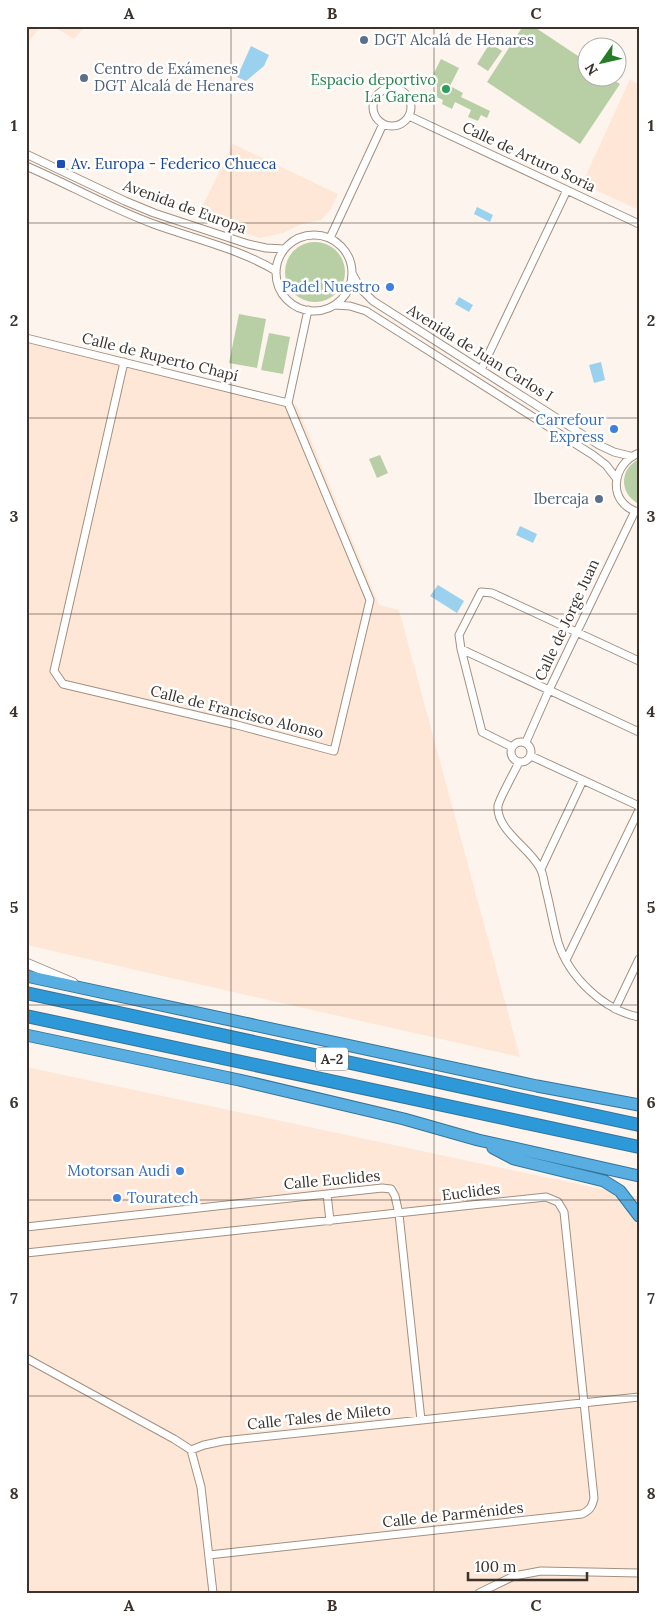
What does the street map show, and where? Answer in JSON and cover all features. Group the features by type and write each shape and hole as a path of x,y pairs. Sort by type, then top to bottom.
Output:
{"highway":[{"path":"26,976 537,1086 639,1105"},
{"name":"A-2","path":"26,993 639,1125"},
{"name":"A-2","path":"26,1016 468,1112 639,1147"},
{"path":"26,1035 240,1080 404,1119 478,1140 639,1176"},
{"path":"537,1086 639,1112"},
{"path":"478,1140 514,1159 604,1181 620,1191 639,1216"}],"street":[{"path":"387,89 393,89 404,94 410,104 408,116 400,124 389,126 383,124 374,115 376,96 387,89"},
{"name":"Calle de Arturo Soria","path":"408,116 639,224"},
{"path":"330,238 383,124"},
{"name":"Avenida de Europa","path":"26,154 154,213 248,244 284,249"},
{"name":"Avenida de Europa","path":"26,166 136,217 246,255 276,271"},
{"path":"481,370 566,190"},
{"path":"317,234 330,238 339,243 351,262 350,286 344,296 334,305 322,310 308,310 298,307 289,301 277,282 276,271 279,259 284,249 294,240 306,235 317,234"},
{"name":"Avenida de Juan Carlos I","path":"352,273 360,288 373,301 598,445 630,456"},
{"name":"Avenida de Juan Carlos I","path":"334,305 350,306 366,311 593,455 606,465 616,478"},
{"path":"288,403 308,310"},
{"name":"Calle de Ruperto Chapí","path":"26,338 288,403"},
{"name":"Calle de Francisco Alonso","path":"124,362 54,671 63,684 236,725 334,751 370,600 288,403"},
{"path":"637,511 626,505 620,497 616,478 619,469 630,456 639,452"},
{"name":"Calle de Jorge Juan","path":"526,742 549,690 637,511"},
{"path":"512,747 482,732 461,649 459,635 481,592 492,592 639,660"},
{"path":"461,649 639,732"},
{"path":"522,741 526,742 532,750 531,756 526,761 520,762 511,753 512,747 522,741"},
{"path":"531,756 639,808 566,960"},
{"path":"520,762 498,806 501,821 509,833 530,853 541,869 558,943 566,960 594,995 615,1009 639,1017"},
{"path":"541,869 583,780"},
{"path":"615,1009 639,959"},
{"path":"26,963 84,988"},
{"name":"Calle Euclides","path":"26,1226 382,1188 391,1189 396,1196 399,1214"},
{"path":"327,1194 330,1220"},
{"name":"Euclides","path":"399,1214 546,1197"},
{"name":"Calle de Parménides","path":"209,1555 582,1514 589,1511 593,1506 594,1498 564,1212 558,1202 546,1197"},
{"path":"26,1253 399,1214 420,1420"},
{"path":"26,1358 191,1450 201,1487 213,1593"},
{"name":"Calle Tales de Mileto","path":"191,1450 223,1441 639,1397"},
{"path":"479,1593 514,1576 541,1571 639,1573"}],"shaded area":[{"path":"26,26 41,26 26,45"},
{"path":"53,26 86,26 74,39"},
{"path":"630,79 639,85 639,210 582,184 626,88 628,88"},
{"path":"233,144 338,194 331,209 321,220 302,224 283,233 260,238 197,217"},
{"path":"26,338 297,406 379,605 399,610 520,1057 26,945"},
{"path":"26,1067 639,1197 639,1593 26,1593"}],"green space":[{"path":"523,26 533,26 578,56 578,88 617,88 580,144 487,82"},
{"path":"490,43 502,51 488,71 477,64"},
{"name":"Espacio deportivo La Garena","path":"441,59 459,68 450,86 463,93 461,97 490,111 487,118 481,115 478,121 468,117 471,110 455,102 452,109 442,104 443,100 437,97 437,84 430,81"},
{"path":"315,242 332,247 340,255 345,272 340,289 332,297 315,302 298,297 290,289 285,272 290,255 298,247"},
{"path":"239,314 266,319 257,368 229,363"},
{"path":"269,333 290,337 283,374 261,370"},
{"path":"380,455 388,473 377,478 369,459"},
{"path":"639,459 639,504 632,500 628,494 624,481 625,475 632,463"}],"water":[{"path":"251,46 269,55 264,66 246,81 237,77"},
{"path":"477,207 493,215 490,222 474,214"},
{"path":"459,297 473,305 469,312 455,304"},
{"path":"601,362 605,380 594,383 589,365"},
{"path":"520,526 537,534 533,543 516,535"},
{"path":"438,585 464,601 457,613 430,596"}],"place":[{"name":"DGT Alcalá de Henares","path":"364,40"},
{"name":"Centro de Exámenes DGT Alcalá de Henares","path":"84,78"},
{"name":"Espacio deportivo La Garena","path":"446,89"},
{"name":"Av. Europa - Federico Chueca","path":"61,164"},
{"name":"Padel Nuestro","path":"390,287"},
{"name":"Carrefour Express","path":"614,429"},
{"name":"Ibercaja","path":"599,499"},
{"name":"Motorsan Audi","path":"180,1171"},
{"name":"Touratech","path":"117,1198"}]}
